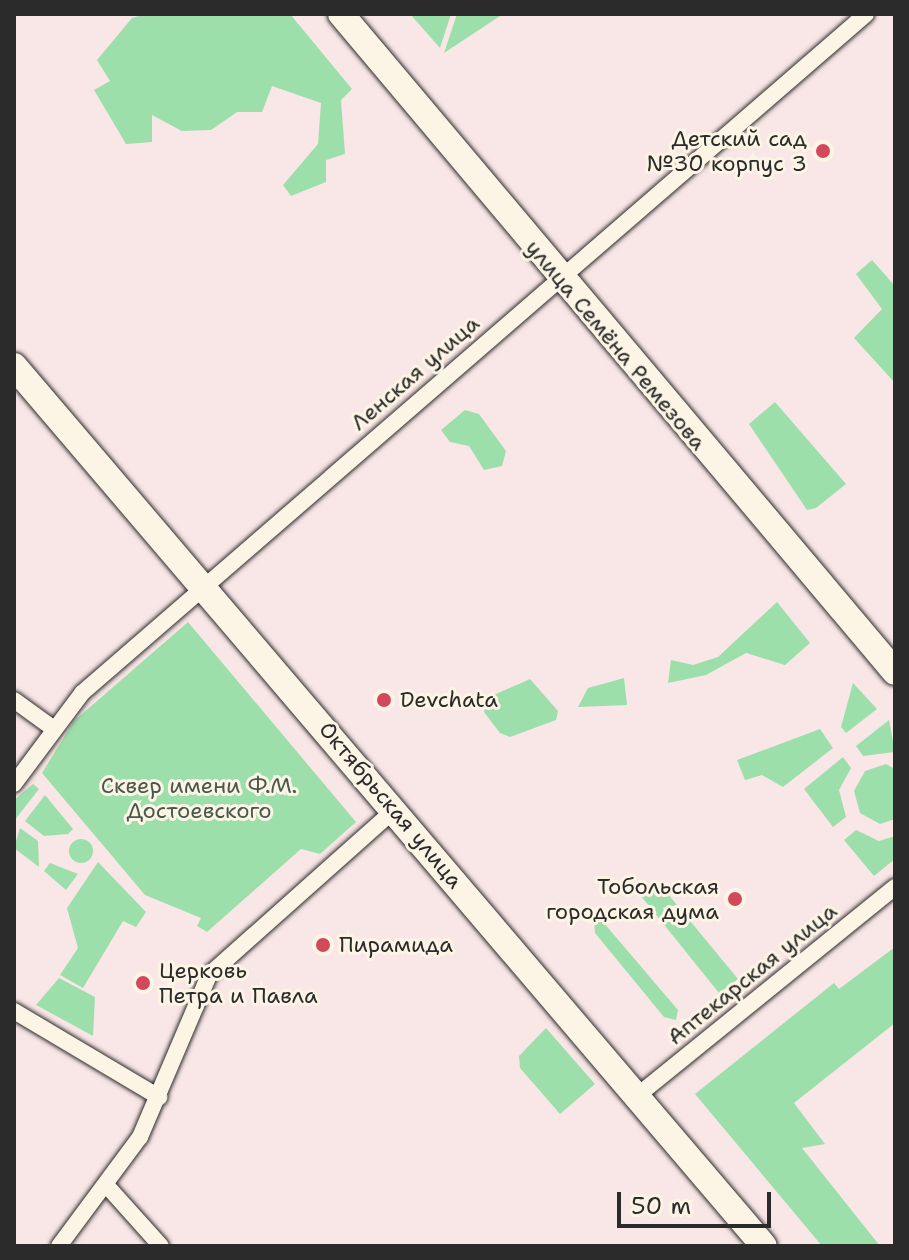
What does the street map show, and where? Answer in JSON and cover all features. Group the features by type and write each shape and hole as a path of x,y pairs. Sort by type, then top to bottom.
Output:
{"main road":[{"name":"улица Семёна Ремезова","path":"341,14 559,277 890,655"},
{"name":"Октябрьская улица","path":"14,366 395,809 764,1246"}],"street":[{"name":"Ленская улица","path":"14,784 76,699 559,277 866,14"},
{"path":"14,700 54,729"},
{"path":"59,1246 108,1187 159,1097 209,975 395,809"},
{"name":"Аптекарская улица","path":"637,1096 895,887"},
{"path":"14,1011 159,1097"},
{"path":"108,1187 161,1246"}],"green space":[{"path":"146,14 290,14 352,89 341,100 345,154 326,160 326,182 291,196 283,185 318,144 321,103 272,86 262,112 237,112 211,130 182,131 152,115 152,142 126,144 94,90 110,81 97,60 132,18"},
{"path":"410,14 451,14 440,48"},
{"path":"457,14 503,14 444,53"},
{"path":"872,260 895,286 895,383 854,338 882,309 856,274"},
{"path":"775,402 846,484 816,508 807,510 749,424"},
{"path":"465,410 479,414 506,451 502,466 484,470 469,446 450,442 441,430"},
{"path":"777,602 810,643 785,665 746,653 706,675 668,683 671,660 693,665 718,657"},
{"name":"Сквер имени Ф.М. Достоевского","path":"188,622 356,822 320,854 301,849 207,932 197,926 201,918 145,895 42,773 74,721"},
{"path":"624,678 627,705 578,707 588,688"},
{"path":"530,679 558,711 556,720 510,737 500,733 484,712 487,698"},
{"path":"853,683 877,709 846,733 841,727"},
{"path":"889,720 895,752 863,756 856,746"},
{"path":"820,729 833,748 783,787 762,775 745,780 737,760"},
{"path":"843,757 851,768 839,790 846,817 833,827 804,789"},
{"path":"886,764 895,769 895,819 880,824 860,813 854,791 865,771"},
{"path":"33,784 39,789 14,821 14,800"},
{"path":"45,795 73,829 68,834 44,836 25,821"},
{"path":"20,828 38,841 39,867 14,848"},
{"path":"856,830 879,841 895,836 895,859 874,876 844,840"},
{"path":"81,839 89,843 93,851 89,859 81,863 73,859 69,851 73,843"},
{"path":"98,862 146,912 136,927 123,921 83,988 60,975 78,948 67,908"},
{"path":"50,863 78,874 66,890 44,871"},
{"path":"658,882 738,979 719,993 641,896"},
{"path":"594,921 603,922 678,1010 676,1020 664,1017 595,933"},
{"path":"895,947 895,1023 794,1103 825,1144 802,1148 880,1246 822,1246 695,1094 834,983 839,989"},
{"path":"59,978 95,997 93,1036 36,1005"},
{"path":"546,1028 595,1084 560,1114 520,1068 519,1056"}],"place":[{"name":"Детский сад №30 корпус 3","path":"823,151"},
{"name":"Devchata","path":"384,700"},
{"name":"Тобольская городская дума","path":"735,899"},
{"name":"Пирамида","path":"323,945"},
{"name":"Церковь Петра и Павла","path":"143,983"}]}
